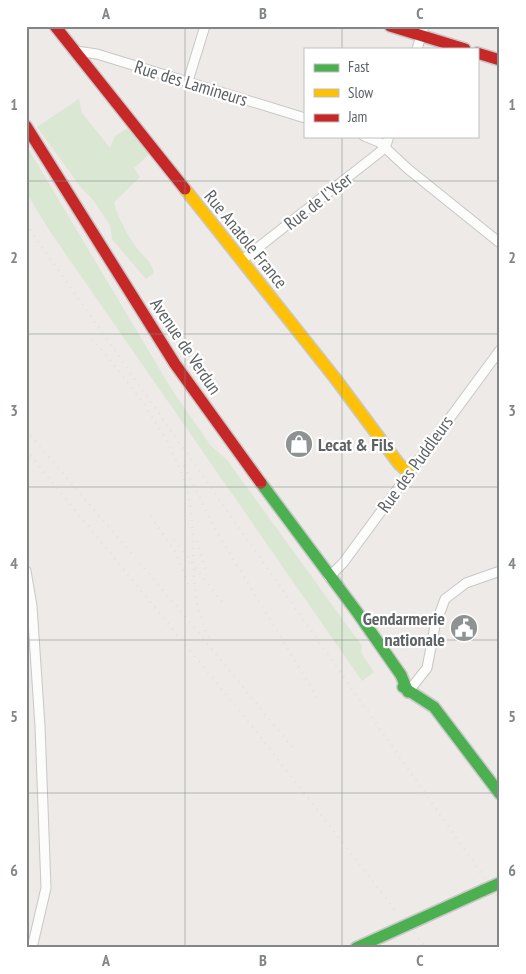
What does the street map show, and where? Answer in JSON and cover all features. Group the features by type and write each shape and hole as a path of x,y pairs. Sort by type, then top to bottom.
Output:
{"main road":[{"name":"Rue Anatole France","path":"55,26 335,378 399,464 409,472"},
{"path":"390,26 423,31 462,48"},
{"path":"478,53 500,60"},
{"name":"Avenue de Verdun","path":"26,126 175,364 329,577 395,680 408,692 434,707 473,761 500,794"},
{"path":"356,948 500,883"}],"street":[{"path":"188,81 205,26"},
{"path":"417,48 423,31"},
{"name":"Rue des Lamineurs","path":"76,51 97,54 304,118"},
{"path":"369,138 379,142 500,243"},
{"path":"386,148 388,138"},
{"name":"Rue de l'Yser","path":"241,261 386,148"},
{"name":"Rue des Puddleurs","path":"329,577 343,563 500,350"},
{"path":"408,692 427,668 435,626 445,599 466,583 500,570"},
{"path":"26,571 32,606 40,726 46,888 32,948"}],"green space":[{"path":"79,99 82,113 110,148 115,136 128,128 149,154 134,168 140,177 114,202 127,234 153,269 154,273 146,279 112,239 110,225 94,201 80,186 37,127"},
{"path":"26,145 172,390 211,446 227,460 362,646 361,653 374,672 362,681 49,230 26,192"}],"railway":[{"path":"26,224 500,900"},
{"path":"92,339 122,375 152,416 176,460 190,504 195,590 198,606 211,642"},
{"path":"26,430 184,615 292,747"},
{"path":"26,450 255,730 398,914"},
{"path":"184,466 215,529 317,697"},
{"path":"151,516 176,553 189,586"},
{"path":"174,540 222,602"},
{"path":"197,541 207,575"},
{"path":"414,933 426,948"}],"traffic: fast":[{"path":"261,483 357,612 401,675 408,692"},
{"path":"403,687 434,707 500,794"},
{"path":"484,890 500,883"},
{"path":"356,948 484,890"}],"traffic: slow":[{"path":"185,189 335,378 399,464 409,473"}],"traffic: jam":[{"path":"55,26 185,189"},
{"path":"390,26 462,48"},
{"path":"478,53 500,60"},
{"path":"26,126 175,364 261,483"}],"place":[{"name":"Lecat & Fils","path":"299,444"},
{"name":"Gendarmerie nationale","path":"464,628"}]}
